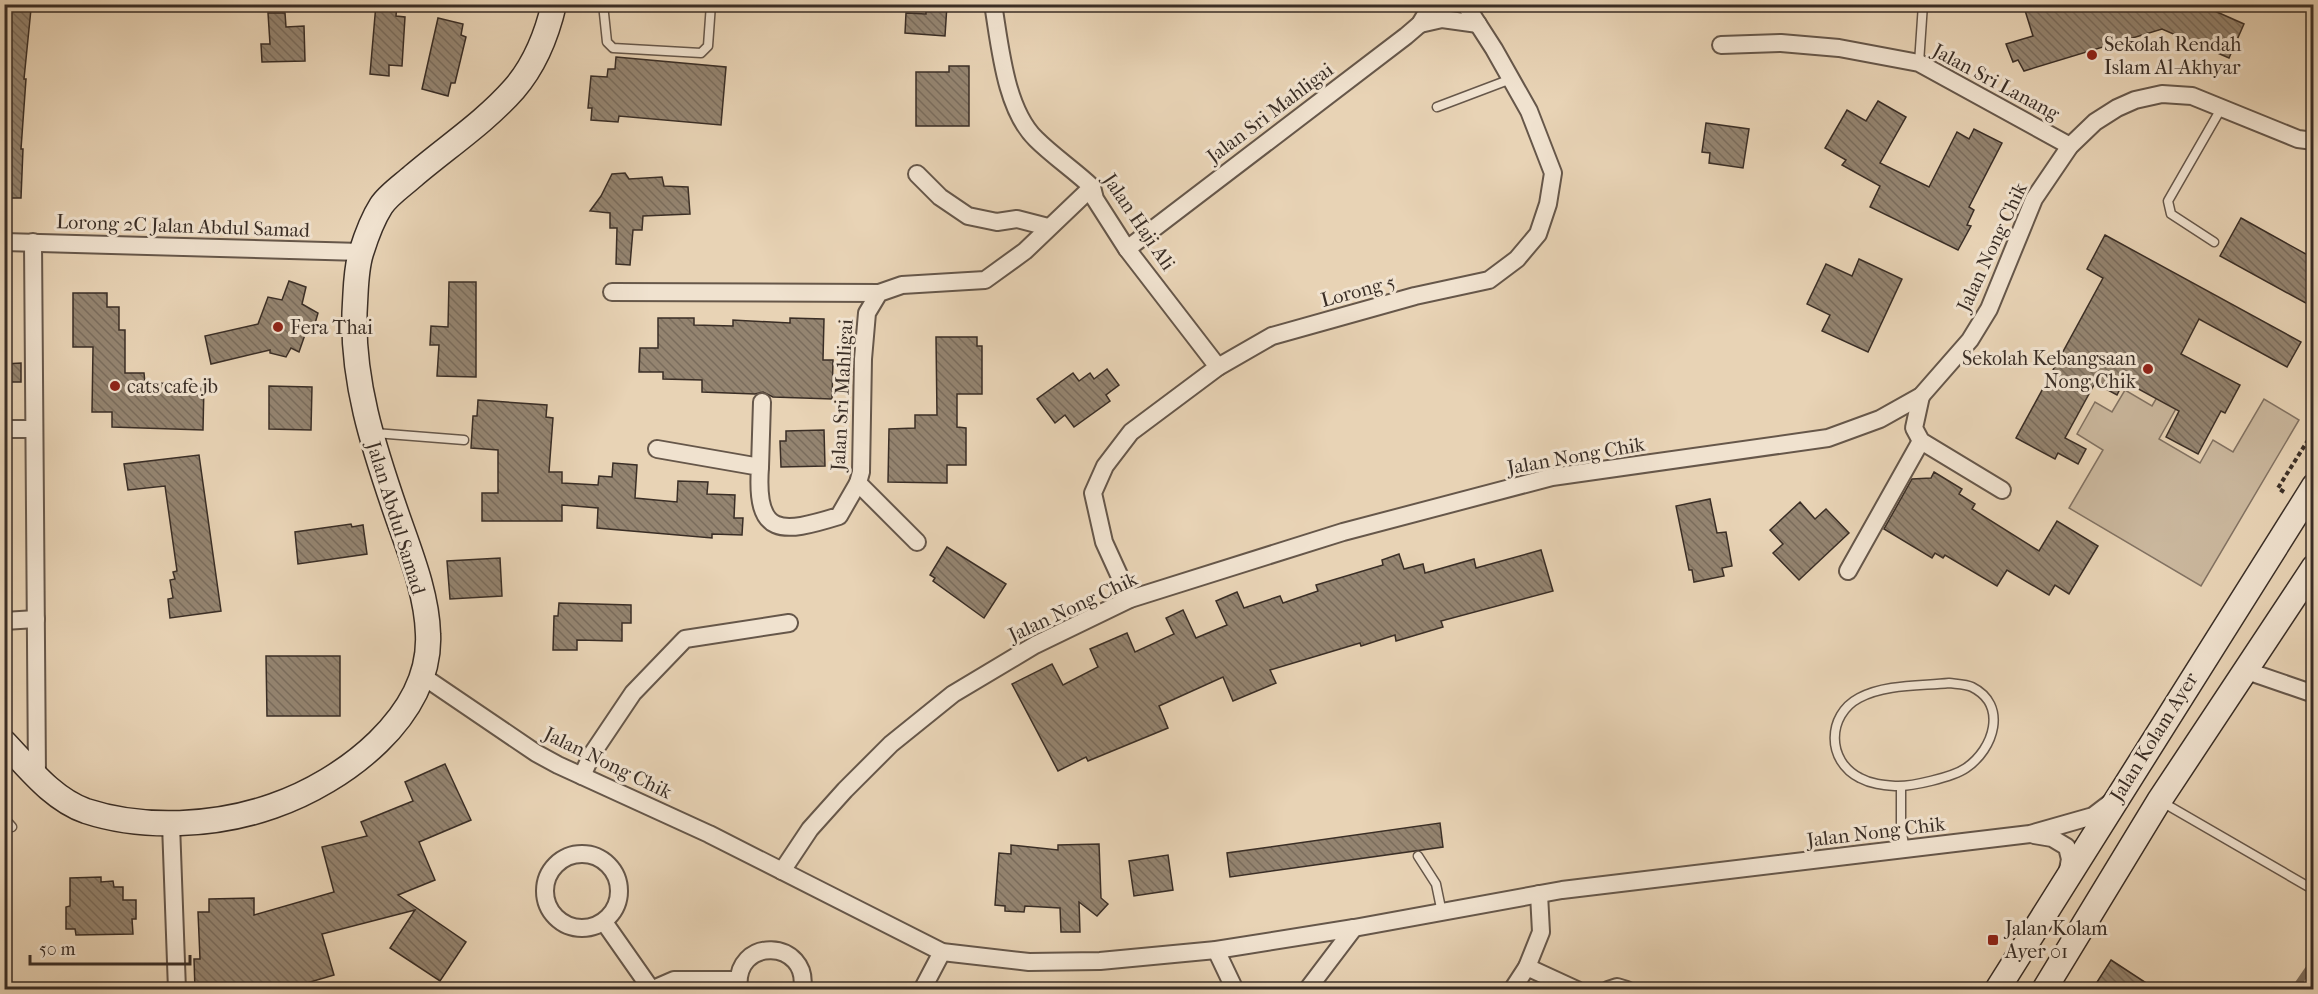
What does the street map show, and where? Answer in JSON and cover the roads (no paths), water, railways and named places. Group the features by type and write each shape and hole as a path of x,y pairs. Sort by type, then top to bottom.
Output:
{"street":[{"name":"Jalan Abdul Samad","path":"4,742 57,795 84,810 120,819 171,824 210,820 273,806 330,779 368,752 398,720 424,677 428,634 416,569 369,433 353,333 357,267 382,203 487,115 515,88 547,34 554,4"},
{"name":"Jalan Haji Ali","path":"993,4 1003,62 1019,118 1035,139 1092,187 1095,199 1128,249 1218,367"},
{"name":"Jalan Sri Mahligai","path":"1128,249 1420,24 1432,4"},
{"name":"Lorong 5","path":"1130,599 1104,542 1093,493 1104,466 1131,432 1218,367 1272,336 1415,296 1489,280 1517,259 1538,234 1548,204 1553,172 1529,111 1465,4"},
{"path":"1420,24 1442,19 1478,24"},
{"name":"Jalan Sri Lanang","path":"1721,45 1781,43 1839,48 1919,63 2070,146"},
{"name":"Jalan Nong Chik","path":"782,871 810,829 845,790 891,744 953,694 1035,645 1130,599 1343,532 1552,477 1827,438 1880,419 1921,396 1970,340 1989,309 2034,199 2070,146 2095,122 2135,100 2162,94 2192,96 2298,139 2313,141"},
{"path":"917,174 940,196 968,216 997,222 1017,219 1048,227"},
{"name":"Jalan Sri Mahligai","path":"612,292 879,292 902,285 985,280 1006,267 1092,187"},
{"name":"Lorong 2C Jalan Abdul Samad","path":"4,242 361,252"},
{"path":"33,242 37,776"},
{"name":"Jalan Sri Mahligai","path":"760,467 758,497 763,514 776,525 796,526 839,516 858,483 867,313 879,292"},
{"path":"1921,396 1914,428 1921,441 2002,490"},
{"path":"657,449 760,467 762,402"},
{"path":"4,429 34,429"},
{"path":"1848,571 1921,441"},
{"path":"858,483 917,542"},
{"name":"Jalan Kolam Ayer","path":"1997,990 2313,486"},
{"name":"Jalan Kolam Ayer","path":"2044,990 2159,801 2247,671 2313,567"},
{"path":"4,621 36,619"},
{"path":"582,776 592,754 633,693 685,639 789,623"},
{"path":"2247,671 2313,694"},
{"name":"Jalan Nong Chik","path":"424,677 536,753 782,871 942,952 1029,962 1100,961 1216,950 1354,928 1539,894 2030,834 2093,816 2116,797"},
{"path":"171,824 177,990"},
{"name":"Jalan Nong Chik","path":"2030,834 2052,838 2067,847 2070,859 2067,878"},
{"path":"588,854 600,858 614,871 620,889 619,901 613,913 604,922 582,929 559,921 551,912 546,900 547,877 563,858 588,854"},
{"path":"1512,990 1527,967 1541,932 1539,894"},
{"path":"604,922 651,989 674,980 739,985 746,960 766,950 777,950 788,954 802,971 802,990"},
{"path":"1307,990 1354,928"},
{"path":"1216,950 1235,990"},
{"path":"922,990 942,952"},
{"path":"1527,967 1577,990"},
{"path":"1608,990 1617,987 1627,990"}],"lane":[{"path":"603,4 606,42 613,48 701,53 708,46 711,4"},
{"path":"1919,63 1923,4"},
{"path":"1437,107 1511,79"},
{"path":"2214,242 2171,214 2168,201 2222,107"},
{"path":"369,433 464,440"},
{"path":"1949,682 1971,686 1989,700 1994,716 1995,731 1981,754 1965,769 1901,787 1877,784 1858,777 1841,761 1833,741 1844,709 1860,698 1883,690 1949,682"},
{"path":"1901,787 1901,827 1905,851"},
{"path":"2159,801 2313,890"},
{"path":"4,818 12,827"},
{"path":"1419,856 1436,884 1442,912"}],"waterway":[{"path":"2294,990 2314,961"}],"place":[{"name":"Sekolah Rendah Islam Al-Akhyar","path":"2092,55"},
{"name":"Fera Thai","path":"278,327"},
{"name":"Sekolah Kebangsaan Nong Chik","path":"2148,369"},
{"name":"cats cafe jb","path":"115,386"},
{"name":"Jalan Kolam Ayer 01","path":"1993,940"}]}
